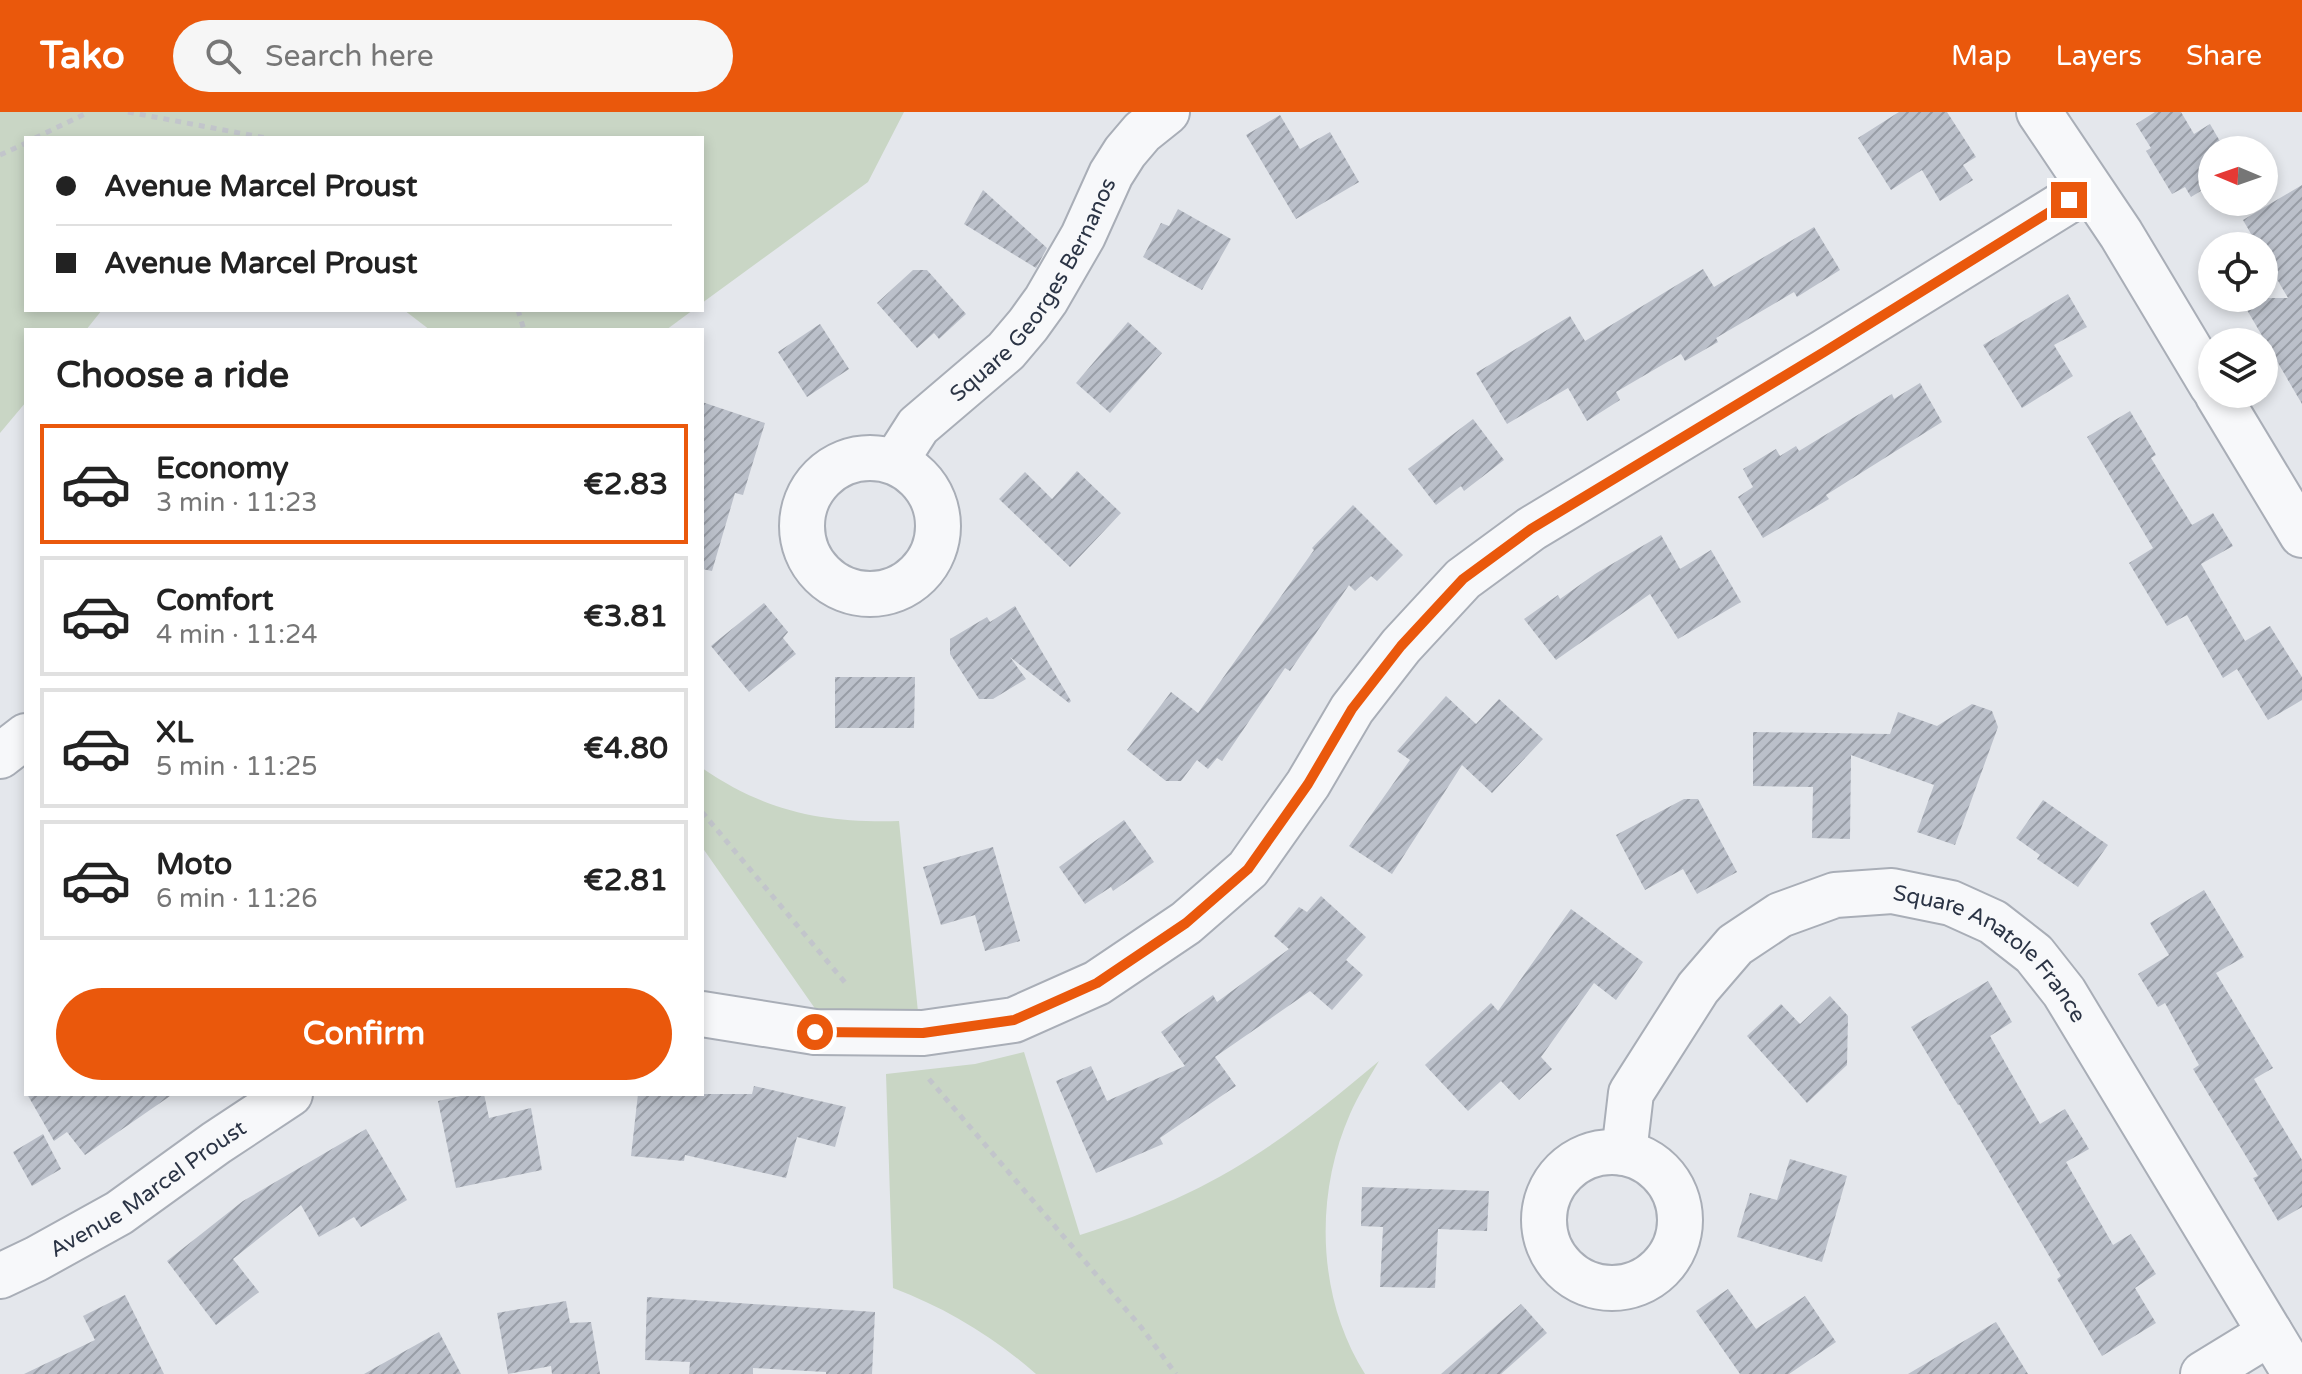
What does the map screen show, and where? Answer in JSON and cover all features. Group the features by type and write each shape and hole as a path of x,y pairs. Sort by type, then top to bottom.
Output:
{"street":[{"name":"Square Georges Bernanos","path":"895,462 918,426 1006,351 1028,325 1083,236 1111,174 1125,152 1142,132 1167,112"},
{"path":"2039,112 2121,234 2198,363"},
{"path":"704,1014 815,1032 923,1033 1014,1020 1097,983 1186,923 1248,869 1308,784 1352,709 1401,646 1463,579 1531,529 2089,188"},
{"path":"2225,408 2302,535"},
{"path":"0,756 24,738"},
{"name":"Square Anatole France","path":"1624,1153 1631,1093 1698,988 1735,945 1780,915 1835,895 1892,891 1951,903 1993,922 2034,954 2064,992 2295,1374"},
{"name":"Avenue Marcel Proust","path":"0,1276 119,1213 287,1096"},
{"path":"2203,1374 2270,1333"}],"path":[{"path":"39,136 89,112"},
{"path":"128,112 255,136"},
{"path":"0,155 24,144"},
{"path":"704,814 863,1004 876,1033 912,1059 1141,1327 1176,1374"}],"green space":[{"path":"0,112 904,112 868,182 704,302 704,136 24,136 24,312 100,312 88,328 24,328 24,404 0,433"},
{"path":"407,312 690,312 669,328 427,328"},
{"path":"704,769 749,795 796,812 845,820 899,821 918,1012 816,1010 704,850"},
{"path":"1024,1052 1080,1235 1162,1205 1240,1165 1311,1116 1379,1061 1353,1107 1338,1146 1326,1212 1326,1246 1337,1313 1365,1374 1036,1374 969,1325 893,1288 886,1074 975,1064"}],"building":[{"path":"1899,112 1947,112 1976,157 1963,165 1973,180 1940,201 1922,170 1891,190 1858,138"},
{"path":"2155,112 2181,112 2194,134 2210,124 2217,136 2198,136 2198,193 2191,197 2185,187 2172,194 2146,151 2151,148 2136,124"},
{"path":"1280,115 1300,149 1330,132 1359,182 1296,219 1246,135"},
{"path":"2302,185 2302,404 2278,363 2278,328 2258,328 2248,312 2278,312 2278,298 2288,298 2278,281 2278,232 2250,232 2243,220 2250,216 2278,216 2278,199"},
{"path":"983,190 1047,248 1036,268 964,224"},
{"path":"1178,209 1231,239 1202,290 1143,257 1161,223 1169,226"},
{"path":"1814,227 1840,270 1797,297 1794,292 1716,338 1718,342 1685,361 1681,354 1616,392 1620,400 1587,421 1568,388 1507,424 1476,373 1570,316 1585,341 1703,269 1714,287"},
{"path":"913,270 927,270 966,314 939,339 934,333 917,348 877,303"},
{"path":"2068,294 2087,327 2054,345 2073,376 2022,408 1983,345"},
{"path":"1128,322 1162,353 1110,413 1076,383"},
{"path":"820,324 849,369 807,397 778,352"},
{"path":"1920,383 1942,422 1826,495 1829,499 1763,538 1738,497 1753,487 1743,469 1776,449 1780,456 1796,446 1799,451 1892,394 1894,399"},
{"path":"704,403 765,423 743,495 735,493 712,571 704,569"},
{"path":"2130,411 2156,455 2151,458 2192,525 2213,513 2233,546 2201,564 2245,641 2270,626 2302,677 2302,700 2268,720 2237,669 2223,678 2187,615 2167,626 2129,563 2153,548 2087,437"},
{"path":"1473,419 1504,460 1464,491 1461,486 1436,505 1408,469"},
{"path":"1077,471 1121,513 1070,567 999,499 1025,472 1052,499"},
{"path":"1353,505 1403,555 1377,581 1371,576 1355,591 1349,585 1290,671 1285,668 1222,761 1217,758 1208,769 1197,760 1181,781 1166,781 1127,750 1171,692 1198,713 1314,550 1312,548"},
{"path":"1661,535 1680,569 1711,550 1741,602 1678,639 1650,594 1556,660 1524,619 1558,595 1560,599"},
{"path":"764,603 788,632 783,638 796,654 749,692 711,646"},
{"path":"1015,606 1071,701 1069,703 1010,657 1026,679 993,699 979,699 950,654 950,639 987,617 990,622"},
{"path":"835,677 915,677 914,728 835,728"},
{"path":"1446,696 1476,724 1499,699 1543,739 1492,793 1462,765 1392,874 1349,846 1410,760 1397,751"},
{"path":"1972,704 1992,711 1998,727 1955,845 1917,832 1934,785 1851,755 1850,839 1812,838 1813,787 1753,786 1753,732 1890,734 1898,712 1937,726"},
{"path":"1684,799 1698,799 1737,872 1697,894 1683,869 1645,890 1616,835"},
{"path":"2043,800 2108,845 2078,887 2037,859 2040,855 2016,838"},
{"path":"1124,820 1154,862 1113,891 1111,887 1085,904 1059,867"},
{"path":"993,847 1020,941 985,951 975,915 941,925 923,867"},
{"path":"2204,890 2244,957 2216,973 2273,1068 2254,1079 2302,1160 2302,1207 2278,1221 2253,1178 2258,1176 2193,1069 2199,1065 2165,1003 2158,1007 2138,974 2169,955 2150,923"},
{"path":"1321,896 1366,937 1346,960 1363,975 1332,1010 1310,991 1215,1057 1236,1086 1160,1138 1163,1144 1096,1173 1056,1081 1091,1066 1107,1101 1185,1066 1161,1032 1213,995 1217,1002 1289,949 1274,936 1299,907 1307,912"},
{"path":"1571,909 1643,962 1616,1000 1594,983 1541,1057 1552,1069 1519,1100 1501,1081 1468,1111 1425,1065 1491,1003 1498,1011"},
{"path":"1988,981 2012,1022 1990,1036 2040,1124 2065,1109 2089,1149 2066,1162 2113,1245 2131,1234 2156,1274 2135,1288 2156,1323 2102,1356 2057,1279 2061,1276 1911,1027"},
{"path":"1830,996 1848,1016 1847,1065 1807,1103 1747,1036 1781,1004 1800,1024"},
{"path":"754,1086 846,1107 835,1147 797,1137 786,1178 685,1155 684,1161 631,1156 638,1096 752,1094"},
{"path":"28,1096 170,1096 85,1155 67,1132 54,1141"},
{"path":"461,1096 484,1096 489,1118 531,1108 542,1170 456,1188 438,1101"},
{"path":"366,1129 407,1200 361,1227 354,1217 319,1237 301,1205 233,1259 259,1292 216,1325 167,1261 243,1201"},
{"path":"43,1134 61,1169 32,1186 13,1152"},
{"path":"1790,1159 1847,1176 1822,1262 1737,1237 1750,1193 1777,1200"},
{"path":"1362,1187 1489,1191 1487,1231 1438,1229 1435,1288 1380,1287 1383,1227 1361,1226"},
{"path":"1728,1289 1756,1329 1805,1296 1836,1342 1789,1374 1740,1374 1696,1311"},
{"path":"125,1295 164,1374 24,1374 95,1340 83,1316"},
{"path":"647,1297 875,1312 872,1374 753,1368 753,1374 689,1374 690,1362 645,1360"},
{"path":"566,1301 570,1323 591,1322 600,1374 552,1374 551,1366 508,1374 497,1313"},
{"path":"1521,1304 1547,1333 1501,1374 1441,1374"},
{"path":"1996,1322 2028,1374 1908,1374"},
{"path":"439,1332 461,1374 364,1374"}],"route":[{"path":"815,1032 923,1033 1014,1020 1097,983 1186,923 1248,869 1308,784 1352,709 1401,646 1463,579 1531,529 2069,200"}]}
